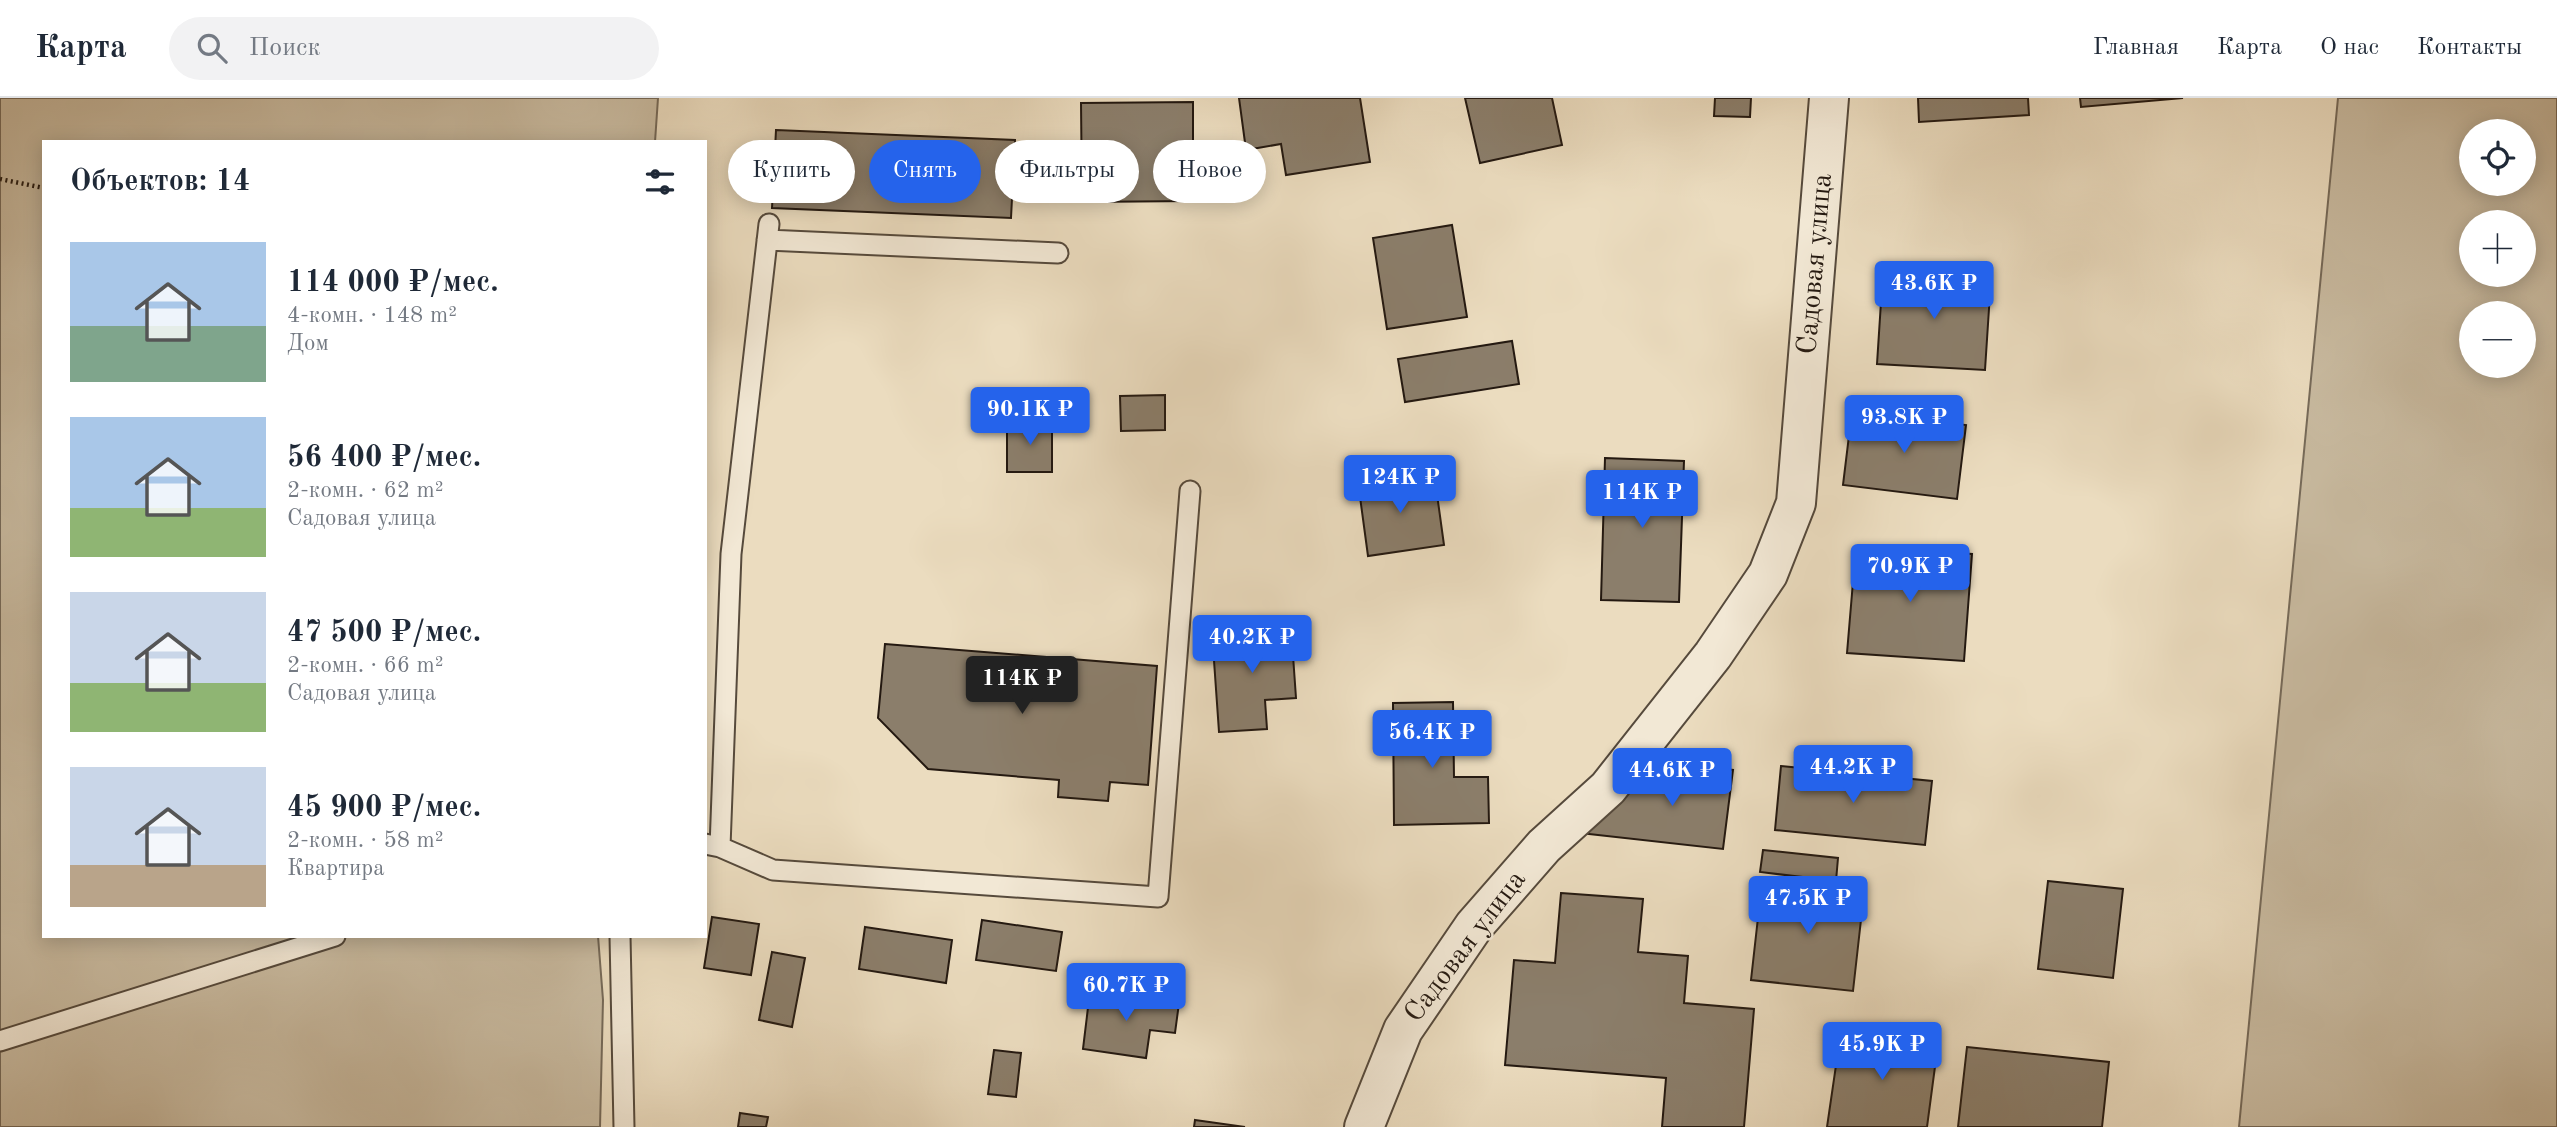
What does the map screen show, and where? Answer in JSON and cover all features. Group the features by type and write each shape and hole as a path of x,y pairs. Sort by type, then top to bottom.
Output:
{"street":[{"name":"Садовая улица","path":"1364,1127 1403,1030 1474,926 1544,846 1608,788 1713,655 1768,574 1796,503 1829,98"}],"lane":[{"path":"1058,253 768,232 731,554 713,846 774,870 1158,897 1190,491"},
{"path":"0,1041 329,938"},
{"path":"620,938 624,1127"}],"path":[{"path":"0,179 42,188"}],"shaded area":[{"path":"0,98 658,98 655,140 42,140 42,938 598,938 603,1000 600,1127 0,1127"},
{"path":"2338,98 2557,98 2557,1127 2239,1127"}],"building":[{"path":"1239,98 1360,98 1370,162 1286,175 1281,144 1266,147 1266,140 1245,140"},
{"path":"1465,98 1552,98 1562,145 1480,163"},
{"path":"1715,98 1751,98 1750,117 1714,116"},
{"path":"1918,98 2028,98 2029,115 1919,122"},
{"path":"2080,98 2183,98 2081,107"},
{"path":"1193,102 1193,140 1153,140 1153,201 1139,201 1139,140 1081,140 1081,103"},
{"path":"776,130 1015,140 995,140 995,203 1012,203 1011,218 772,208 772,203 855,203 855,140 775,140"},
{"path":"1452,225 1467,317 1387,329 1373,238"},
{"path":"1883,271 1991,278 1985,370 1877,364"},
{"path":"1512,341 1519,384 1405,402 1398,359"},
{"path":"1165,395 1165,430 1121,431 1120,396"},
{"path":"1852,411 1966,425 1957,499 1843,485"},
{"path":"1007,422 1052,422 1052,472 1007,472"},
{"path":"1605,458 1684,461 1679,602 1601,600"},
{"path":"1420,473 1422,489 1436,487 1444,545 1368,556 1358,482"},
{"path":"1856,546 1972,554 1964,661 1847,653"},
{"path":"1291,627 1296,698 1265,700 1267,729 1219,732 1212,632"},
{"path":"885,644 1157,666 1148,785 1110,782 1108,801 1058,797 1059,780 928,769 878,718"},
{"path":"1453,702 1454,777 1488,777 1489,823 1394,825 1393,703"},
{"path":"1660,762 1733,770 1723,849 1580,833"},
{"path":"1781,766 1932,781 1925,845 1775,830"},
{"path":"1763,850 1838,858 1836,881 1760,872"},
{"path":"2048,881 2123,889 2113,978 2038,969"},
{"path":"1762,882 1864,893 1853,991 1751,980"},
{"path":"1561,893 1643,899 1638,952 1688,956 1684,1003 1754,1009 1744,1127 1662,1127 1666,1078 1505,1065 1514,960 1555,963"},
{"path":"712,917 759,924 751,975 704,968"},
{"path":"982,920 1062,932 1056,971 976,960"},
{"path":"865,927 952,940 946,983 859,969"},
{"path":"772,952 805,958 792,1027 759,1020"},
{"path":"1090,991 1179,1003 1175,1033 1150,1030 1146,1058 1083,1049"},
{"path":"1841,1031 1938,1044 1927,1127 1827,1127"},
{"path":"1967,1047 2109,1062 2102,1127 1958,1127"},
{"path":"994,1050 1021,1053 1016,1097 988,1094"},
{"path":"740,1113 768,1117 766,1127 738,1127"},
{"path":"1195,1120 1245,1127 1194,1127"}]}
